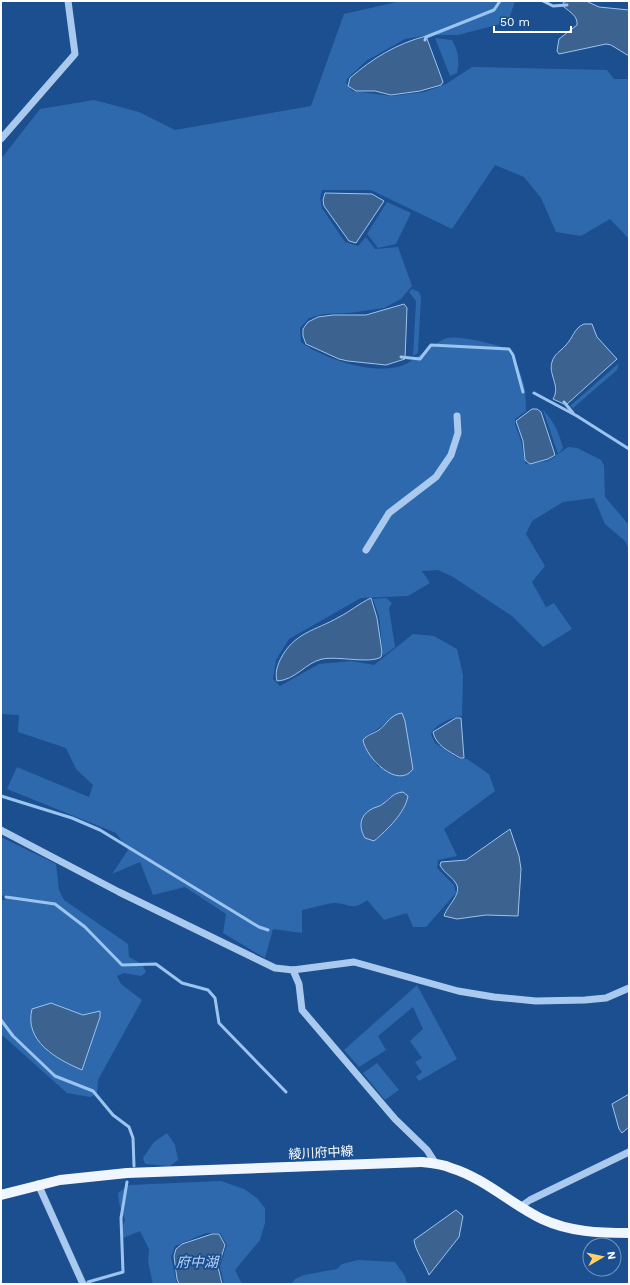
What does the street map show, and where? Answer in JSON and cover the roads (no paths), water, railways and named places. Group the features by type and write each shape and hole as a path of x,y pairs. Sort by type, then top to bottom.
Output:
{"main road":[{"name":"綾川府中線","path":"1,1195 38,1184 76,1178 127,1173 421,1162 436,1164 465,1173 520,1207 543,1219 568,1228 588,1232 629,1233"}],"street":[{"path":"1,139 75,54 68,1"},
{"path":"366,550 389,512 436,477 451,455 458,433 457,416"},
{"path":"1,830 119,892 275,968 293,970 354,962 458,990 494,997 536,1000 585,1000 606,998 629,988"},
{"path":"293,970 299,984 302,1010 395,1119 427,1150 436,1164"},
{"path":"520,1207 530,1200 629,1152"},
{"path":"38,1184 83,1284"}],"water":[{"path":"567,1 586,1 599,7 629,10 629,56 611,45 606,44 559,54 557,51 559,39 577,25 575,17 564,7 563,3"},
{"path":"426,36 443,82 441,85 420,91 391,95 375,91 356,91 348,86 350,78 385,52 415,39"},
{"path":"325,193 372,194 384,201 356,243 349,241 324,206 323,200"},
{"path":"404,304 407,308 405,359 386,365 339,359 306,344 303,336 303,329 308,322 318,317 333,315 366,315"},
{"path":"584,324 592,324 597,337 617,359 566,405 553,399 556,390 551,367 552,362 554,357 576,331"},
{"path":"532,409 537,409 541,412 555,455 548,459 530,464 525,460 523,441 516,421"},
{"path":"371,598 377,618 382,652 381,657 370,660 337,658 322,659 310,664 290,678 277,681 276,673 280,660 292,643 306,633 343,615"},
{"path":"402,713 405,721 413,769 407,775 399,776 391,774 376,763 365,747 363,740 379,730 392,717"},
{"path":"456,718 461,718 464,758 460,758 440,745 433,732"},
{"path":"403,792 408,796 403,809 395,821 374,841 365,838 361,823 366,813 394,795"},
{"path":"510,829 519,856 521,869 518,916 486,915 457,919 444,916 458,890 455,882 441,867 441,862 466,860"},
{"path":"51,1003 83,1015 100,1011 100,1017 82,1070 72,1066 53,1054 37,1039 31,1020 32,1009"},
{"path":"629,1094 629,1127 622,1133 619,1129 612,1104"},
{"path":"456,1210 463,1216 459,1237 429,1275 416,1248 414,1240"},
{"name":"府中湖","path":"212,1234 219,1234 225,1245 218,1267 222,1284 179,1284 174,1256 176,1249 182,1244"}],"waterway":[{"path":"425,40 426,37 494,10 500,1"},
{"path":"543,1 553,6 567,5"},
{"path":"401,357 420,359 431,345 509,349 513,355 523,392"},
{"path":"534,393 577,416 629,449"},
{"path":"564,402 573,413"},
{"path":"1,796 72,818 100,830 259,927 268,930"},
{"path":"6,897 55,904 85,927 122,965 156,964 182,983 208,990 215,998 219,1023 286,1092"},
{"path":"1,1020 13,1036 55,1076 93,1091 113,1115 129,1127 133,1138 134,1166"},
{"path":"88,1284 88,1282 123,1272 121,1218 127,1182"}]}
